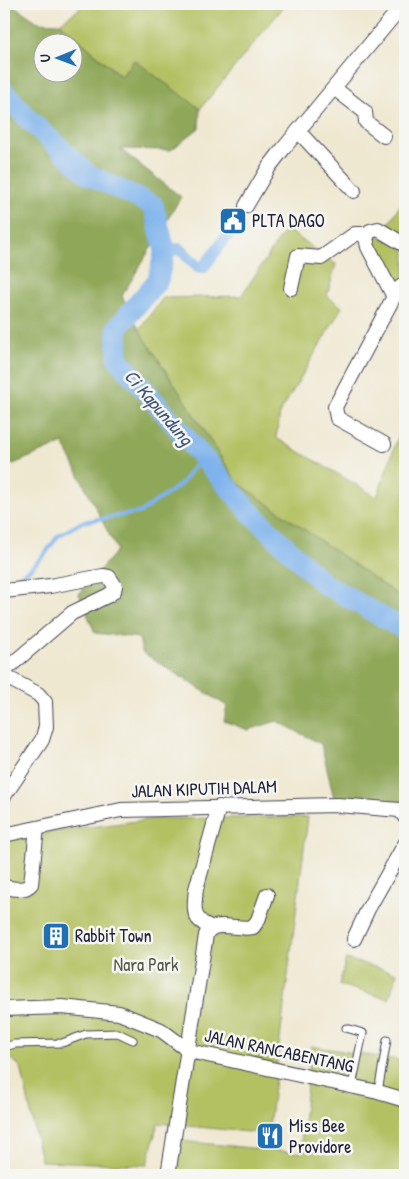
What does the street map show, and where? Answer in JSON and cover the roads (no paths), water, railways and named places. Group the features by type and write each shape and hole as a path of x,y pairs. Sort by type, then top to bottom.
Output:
{"street":[{"path":"246,206 269,167 402,7"},
{"path":"334,88 365,112 366,122 384,136"},
{"path":"298,131 354,191"},
{"path":"291,288 298,256 321,258 354,234 367,234 378,229 405,245"},
{"path":"367,234 366,243 394,297"},
{"path":"384,444 337,418 335,407 398,289 405,284"},
{"path":"4,591 50,586 103,576 109,577 115,586 114,591 109,595 72,613 4,671"},
{"path":"4,676 38,694 45,702 46,727 42,740 4,796"},
{"name":"JALAN KIPUTIH DALAM","path":"4,835 121,810 361,806 400,810 405,817"},
{"path":"219,807 196,889 195,915 197,920 211,927 246,929 252,927 258,920 267,895"},
{"path":"4,887 21,889 27,888 31,884 37,828"},
{"path":"354,940 368,908 405,844"},
{"path":"168,1175 206,935 211,927"},
{"name":"JALAN RANCABENTANG","path":"4,1009 62,1007 119,1013 161,1030 189,1051 352,1086 405,1100"}],"lane":[{"path":"346,1028 363,1033 352,1086"},
{"path":"4,1046 62,1043 86,1034 118,1033 133,1040"},
{"path":"378,1092 387,1040"}],"waterway":[{"name":"Ci Kapundung","path":"4,91 27,118 89,175 153,205 165,250 158,280 117,328 118,359 250,512 323,583 405,629"},
{"path":"165,250 180,249 199,268 203,268 230,232"},
{"path":"4,586 30,569 45,554 58,536 82,522 141,512 181,484 202,456"}],"place":[{"name":"PLTA DAGO","path":"233,221"},
{"name":"Rabbit Town","path":"56,936"},
{"name":"Miss Bee Providore","path":"270,1136"}],"park label":[{"name":"Nara Park","path":"146,965"}]}
